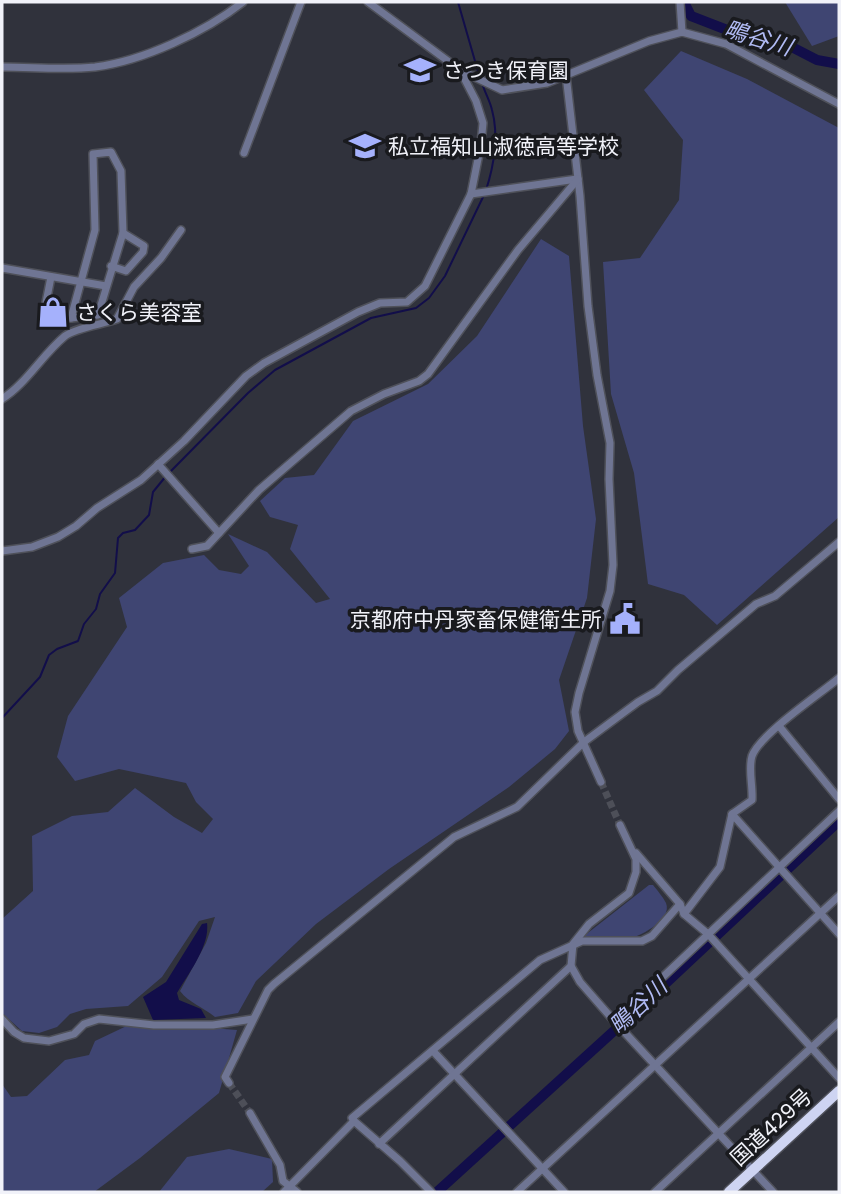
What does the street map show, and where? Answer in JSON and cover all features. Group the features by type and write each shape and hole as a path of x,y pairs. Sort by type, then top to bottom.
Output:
{"highway":[{"name":"国道429号","path":"729,1192 839,1091"}],"street":[{"path":"2,67 95,67 156,52 243,2"},
{"path":"244,153 301,2"},
{"path":"368,2 460,70 502,90 547,83 649,41 682,32 726,44 839,104"},
{"path":"680,2 682,32"},
{"path":"2,551 32,547 58,537 141,480 246,376 264,363 380,303 407,302 418,294 425,286 471,194 481,144 483,123 476,101 460,70"},
{"path":"566,75 588,306 610,443 608,479 613,565 605,614 575,712 578,731 601,782"},
{"path":"51,276 43,318 71,318 98,315 123,233 121,171 111,152 93,154 94,230 71,318"},
{"path":"471,194 578,179"},
{"path":"192,548 207,546 258,490 351,411 384,394 419,381 428,374 518,250 578,179"},
{"path":"2,399 11,393 67,334 117,319 134,287 161,258 181,230"},
{"path":"111,266 126,271 143,252 144,246 123,233"},
{"path":"2,268 106,286"},
{"path":"158,464 219,533"},
{"path":"229,1083 225,1077 268,990 274,984 454,837 517,807 584,742 657,691 756,604 775,596 839,542"},
{"path":"684,914 720,867 732,814 752,800 751,759 756,748 839,678"},
{"path":"779,726 839,799"},
{"path":"615,1022 839,811"},
{"path":"732,814 839,934"},
{"path":"380,1144 570,966 573,944 589,923 629,893 636,872 636,859 620,825"},
{"path":"632,848 680,904 684,914 708,934 839,1078"},
{"path":"517,1192 839,896"},
{"path":"431,1192 352,1118 540,960 582,941 642,941 652,936 680,904"},
{"path":"570,966 580,982 615,1022 773,1192"},
{"path":"2,1019 24,1038 49,1041 74,1034 83,1024 100,1019 154,1025 213,1025 253,1019"},
{"path":"655,1192 839,1022"},
{"path":"433,1051 564,1192"},
{"path":"250,1112 280,1165 283,1181 297,1192"},
{"path":"284,1192 354,1121"}],"shaded area":[{"path":"785,2 839,2 839,36 812,46"},
{"path":"681,51 747,79 839,128 839,517 717,625 684,595 648,584 634,473 611,394 603,262 640,258 679,200 683,140 644,90"},
{"path":"541,239 569,256 583,426 596,519 587,598 559,680 569,731 555,749 509,787 389,869 316,924 256,981 238,1013 215,1017 180,991 206,943 215,917 199,921 162,977 128,1006 86,1009 70,1014 57,1027 39,1033 22,1031 2,1013 2,919 33,891 32,836 72,816 108,812 135,788 174,817 202,833 213,819 196,802 186,783 119,769 75,781 57,757 68,716 127,627 119,598 163,563 204,555 219,570 241,574 249,566 228,534 267,552 316,603 330,599 290,549 298,525 270,517 260,501 285,478 314,475 353,421 428,384 477,336"},
{"path":"649,885 653,885 662,896 667,909 653,927 630,939 619,941 585,938 584,936"},
{"path":"207,923 202,950 177,993 179,1000 201,1009 206,1018 153,1020 143,997 166,982 202,924"},
{"path":"135,1022 237,1030 219,1093 94,1192 2,1192 2,1084 11,1097 27,1096 65,1060 89,1055 95,1041"},
{"path":"229,1149 272,1159 273,1182 262,1192 159,1192 187,1157"}],"waterway":[{"path":"458,2 479,75"},
{"name":"鴫谷川","path":"684,2 691,16 753,40 786,44 817,60 839,64"},
{"path":"482,83 491,107 495,130 493,161 486,190"},
{"path":"170,472 248,393 275,370 371,318 416,308 429,298 445,276 484,195"},
{"path":"2,718 40,677 49,655 78,641 84,624 96,609 100,594 115,573 118,538 123,533 135,530 149,515 153,492 166,476"},
{"name":"鴫谷川","path":"437,1192 839,821"}],"tunnel":[{"path":"601,782 620,825"},
{"path":"229,1083 250,1113"}],"place":[{"name":"さつき保育園","path":"420,70"},
{"name":"私立福知山淑徳高等学校","path":"365,146"},
{"name":"さくら美容室","path":"53,312"},
{"name":"京都府中丹家畜保健衛生所","path":"625,619"}]}
